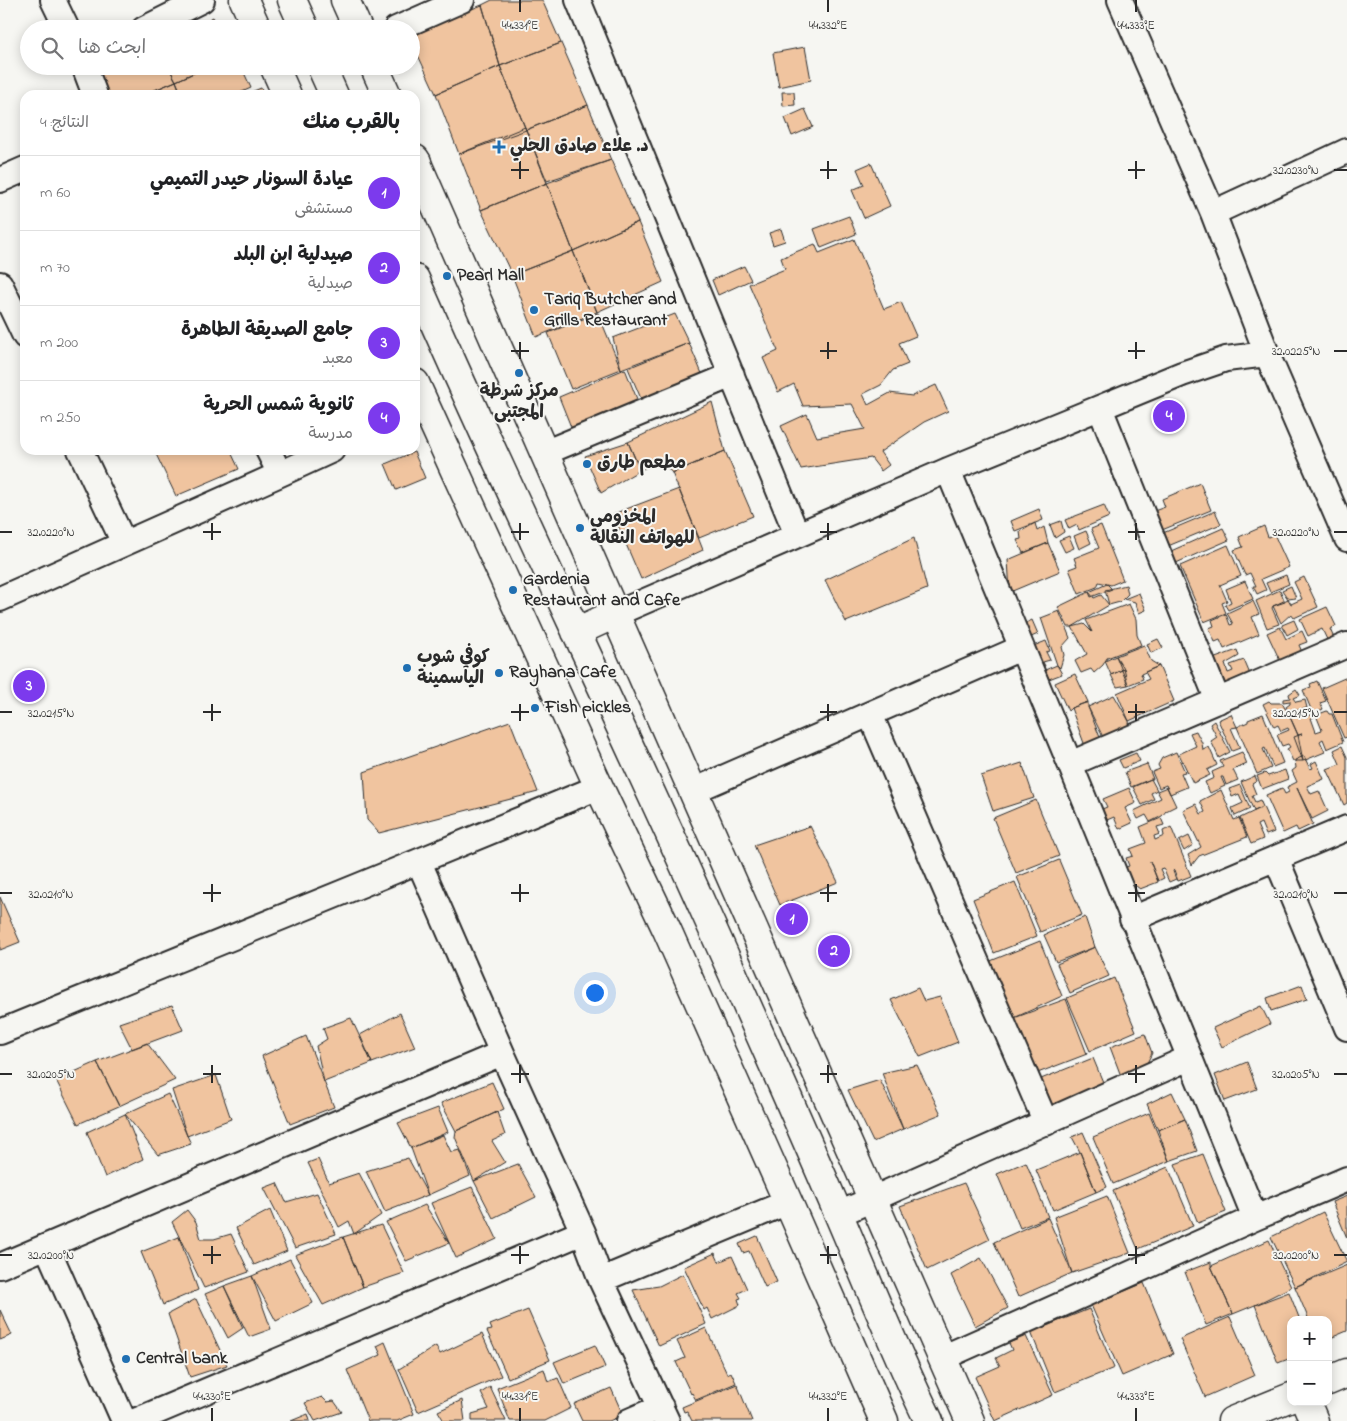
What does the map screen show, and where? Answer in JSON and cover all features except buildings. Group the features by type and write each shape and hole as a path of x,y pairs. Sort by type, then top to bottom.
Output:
{"main road":[{"path":"244,0 253,20"},
{"path":"292,0 301,20"},
{"path":"345,0 354,20"},
{"path":"278,75 285,90"},
{"path":"325,75 332,90"},
{"path":"378,75 385,90"},
{"path":"420,170 970,1421"},
{"path":"420,290 462,387 706,914 839,1214 907,1375 929,1421"},
{"path":"420,404 667,930 884,1421"},
{"path":"576,632 615,614"},
{"path":"667,930 706,914"},
{"path":"1332,1379 1347,1373"},
{"path":"1232,1421 1287,1398"},
{"path":"1308,1406 1314,1421"}],"street":[{"path":"53,0 62,20"},
{"path":"162,20 202,0"},
{"path":"416,20 462,0"},
{"path":"578,0 797,535"},
{"path":"1128,3 1213,213 1267,354 1347,539"},
{"path":"87,75 93,90"},
{"path":"1213,213 1347,151"},
{"path":"0,180 20,170"},
{"path":"0,284 20,326"},
{"path":"615,614 948,470 1182,374 1226,359 1267,354"},
{"path":"544,453 732,375"},
{"path":"1100,408 1218,701"},
{"path":"82,455 124,544"},
{"path":"270,455 280,474"},
{"path":"0,599 321,455"},
{"path":"948,470 1255,1218"},
{"path":"1070,764 1347,645"},
{"path":"693,791 1021,648"},
{"path":"870,714 1046,1122"},
{"path":"0,1032 599,787"},
{"path":"1132,918 1347,828"},
{"path":"1276,858 1347,1028"},
{"path":"419,862 502,1053 583,1232 601,1280 664,1414 629,1421"},
{"path":"0,1266 502,1053"},
{"path":"839,1214 1190,1058"},
{"path":"942,1358 1255,1218 1347,1179"},
{"path":"601,1280 788,1202"},
{"path":"135,1421 583,1232"},
{"path":"47,1247 124,1421"}],"place":[{"name":"د. علاء صادق الحلي","path":"499,147"},
{"name":"Pearl Mall","path":"447,276"},
{"name":"Tariq Butcher and Grills Restaurant","path":"534,310"},
{"name":"مركز شرطة المجتبى","path":"519,373"},
{"name":"ثانوية شمس الحرية","path":"1169,416"},
{"name":"مطعم طارق","path":"587,464"},
{"name":"المخزومي للهواتف النقالة","path":"580,528"},
{"name":"Gardenia Restaurant and Cafe","path":"513,590"},
{"name":"كوفي شوب الياسمينة","path":"407,668"},
{"name":"Rayhana Cafe","path":"499,673"},
{"name":"جامع الصديقة الطاهرة","path":"29,686"},
{"name":"Fish pickles","path":"535,708"},
{"name":"عيادة السونار حيدر التميمي","path":"792,919"},
{"name":"صيدلية ابن البلد","path":"834,951"},
{"name":"Central bank","path":"126,1359"}]}
